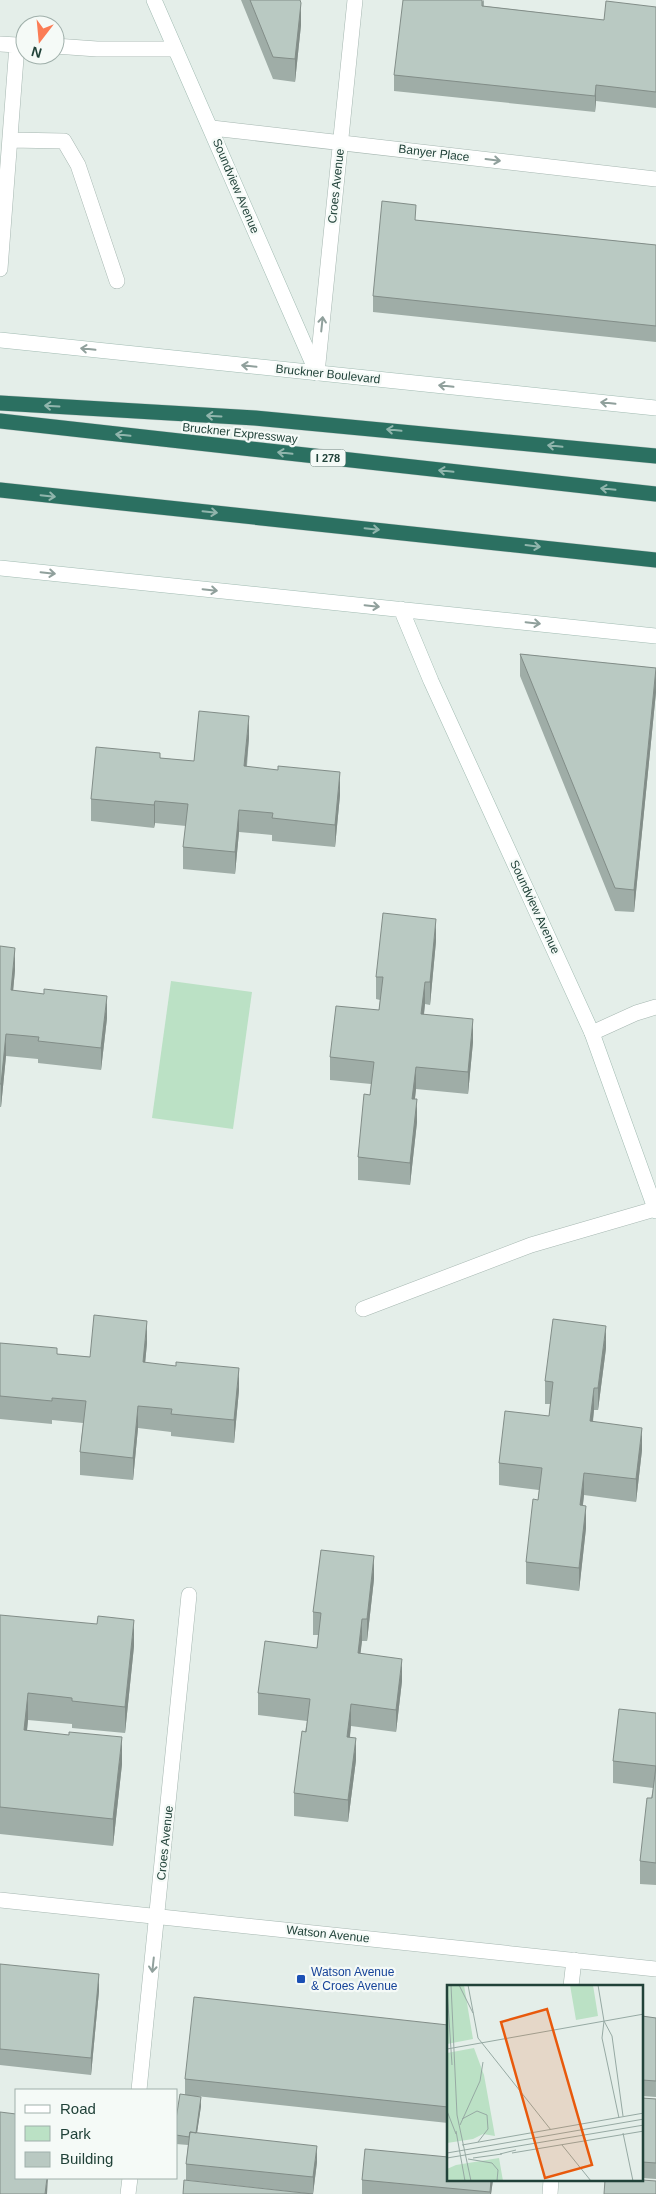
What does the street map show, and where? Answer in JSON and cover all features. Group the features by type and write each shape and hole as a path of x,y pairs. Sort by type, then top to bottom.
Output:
{"highway":[{"path":"0,403 255,418 656,456"},
{"name":"Bruckner Expressway","path":"0,421 656,494"},
{"path":"0,490 656,560"}],"main road":[{"name":"Soundview Avenue","path":"154,0 174,49 212,128 295,326 317,373"},
{"name":"Croes Avenue","path":"317,373 355,0"},
{"path":"0,44 15,45"},
{"path":"65,46 174,49"},
{"path":"0,269 10,140 19,65"},
{"name":"Banyer Place","path":"212,128 656,179"},
{"path":"10,140 64,141 78,165 117,281"},
{"name":"Bruckner Boulevard","path":"0,340 656,408"},
{"path":"0,568 656,636"},
{"name":"Soundview Avenue","path":"401,609 431,681 592,1033 656,1210"},
{"path":"592,1033 636,1013 656,1008"},
{"path":"363,1309 531,1245 656,1210"},
{"name":"Croes Avenue","path":"139,2089 158,1917 189,1595"},
{"name":"Watson Avenue","path":"0,1900 656,1968"},
{"path":"571,1985 574,1960"},
{"path":"128,2194 130,2179"}],"green space":[{"path":"171,981 252,992 233,1129 152,1118"}],"building":[{"path":"250,0 300,0 295,59 273,57"},
{"path":"403,0 482,0 482,6 604,20 606,1 656,7 656,92 596,85 595,96 394,75"},
{"path":"382,201 416,205 415,220 656,245 656,326 373,296"},
{"path":"520,654 656,668 634,890 615,888"},
{"path":"199,711 249,716 244,766 278,770 278,766 340,772 335,825 272,818 273,813 239,810 235,852 183,847 188,804 155,801 154,805 91,799 96,747 160,753 160,758 194,761"},
{"path":"383,913 436,919 430,982 425,982 421,1014 473,1019 468,1072 416,1067 412,1099 417,1099 410,1163 358,1157 364,1094 370,1095 374,1062 330,1057 336,1006 379,1010 383,977 376,977"},
{"path":"0,946 15,948 11,990 44,994 44,989 107,996 101,1048 38,1041 39,1037 6,1034 0,1084"},
{"path":"94,1315 147,1321 143,1362 176,1366 176,1362 239,1368 234,1420 171,1414 172,1409 138,1406 133,1458 80,1452 86,1401 52,1398 52,1401 0,1396 0,1343 57,1348 57,1354 90,1357"},
{"path":"553,1319 606,1326 598,1388 594,1388 590,1421 642,1428 636,1479 584,1473 580,1505 586,1506 579,1568 526,1562 533,1499 538,1500 542,1468 499,1463 505,1411 549,1416 553,1382 545,1381"},
{"path":"321,1550 374,1556 367,1619 362,1619 358,1653 402,1659 396,1710 351,1704 347,1737 356,1738 348,1800 294,1793 302,1731 306,1732 310,1699 258,1693 265,1641 317,1648 321,1613 313,1612"},
{"path":"0,1615 97,1624 98,1616 134,1620 125,1707 72,1701 72,1698 28,1693 24,1730 69,1735 69,1732 122,1737 113,1819 0,1807"},
{"path":"619,1709 656,1713 656,1766 613,1761"},
{"path":"656,1766 656,1863 640,1861 647,1798 652,1798"},
{"path":"0,1964 99,1974 91,2058 0,2049"},
{"path":"194,1997 447,2025 447,2107 185,2079"},
{"path":"644,2016 656,2018 656,2081 644,2080"},
{"path":"180,2094 201,2097 196,2133 190,2132 189,2137 178,2135"},
{"path":"644,2098 656,2099 656,2163 644,2162"},
{"path":"0,2112 15,2114 15,2179 47,2179 45,2194 0,2194"},
{"path":"190,2132 317,2146 313,2177 186,2164"},
{"path":"365,2149 447,2157 447,2182 491,2182 490,2192 362,2180"},
{"path":"184,2180 313,2194 183,2194"},
{"path":"656,2181 656,2194 604,2194 605,2182"}],"place":[{"name":"Watson Avenue & Croes Avenue","path":"301,1979"}]}
